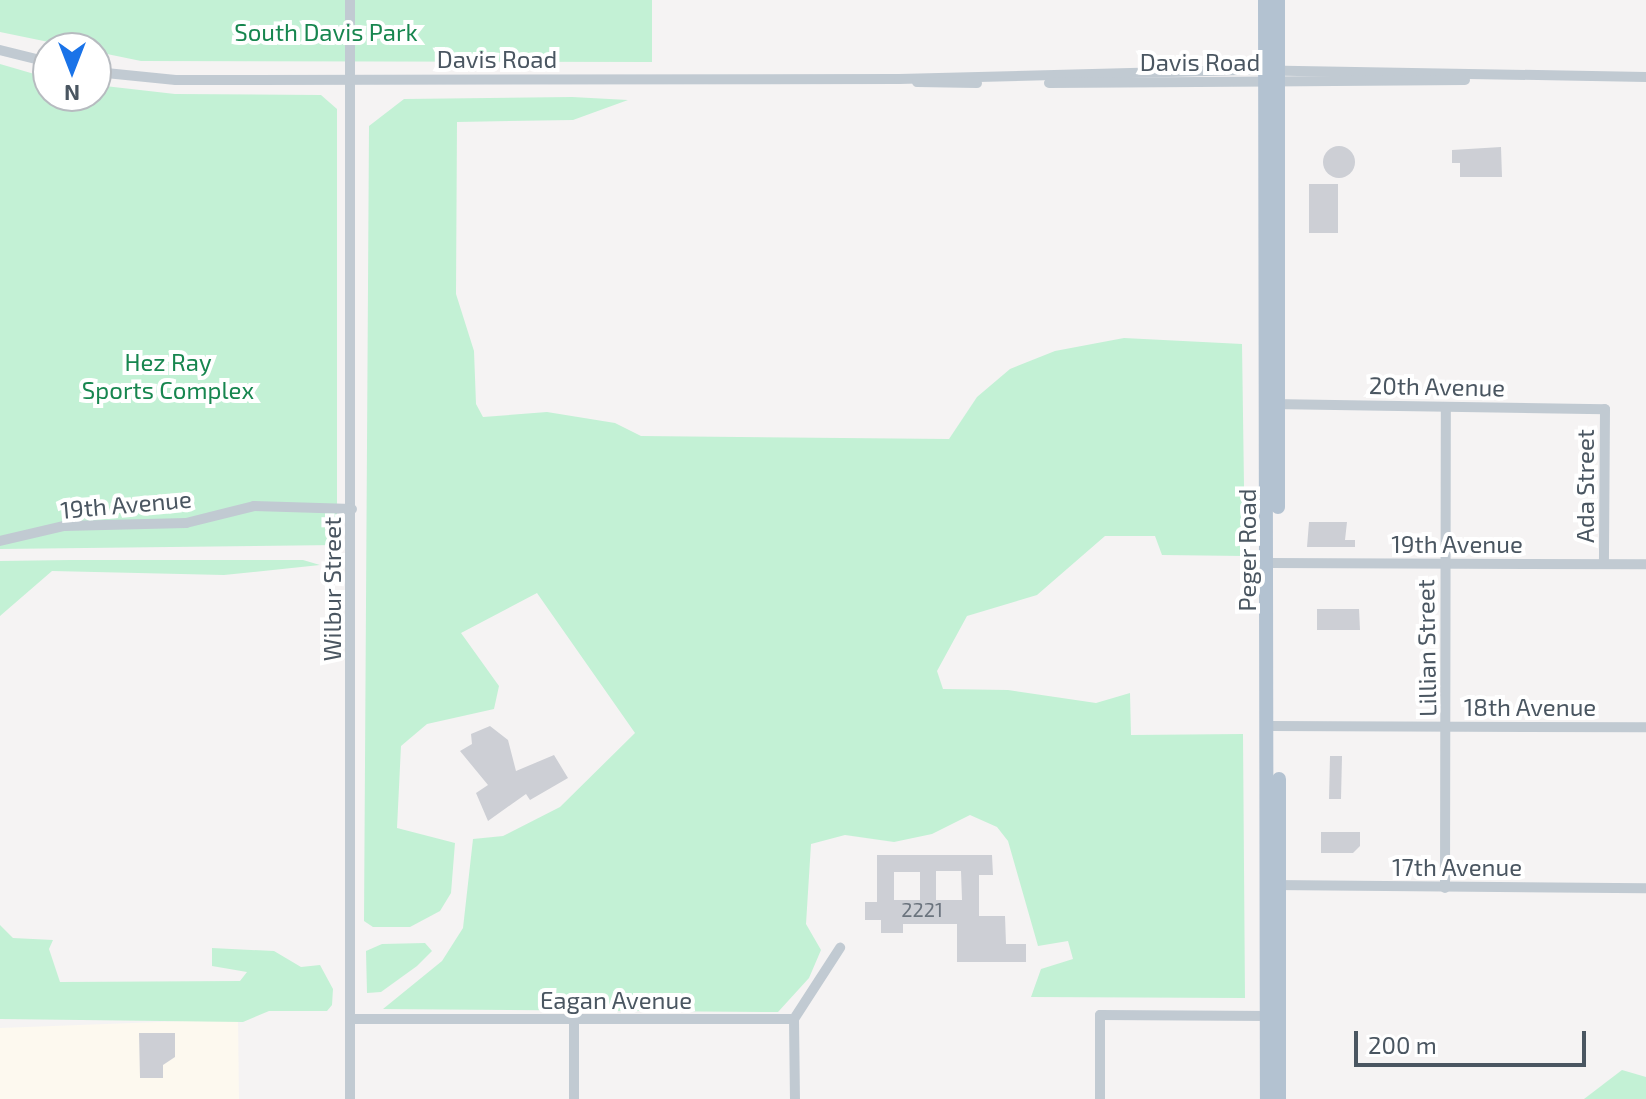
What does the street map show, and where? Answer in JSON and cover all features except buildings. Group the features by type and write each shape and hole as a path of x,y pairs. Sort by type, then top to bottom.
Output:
{"main road":[{"name":"Peger Road","path":"1265,0 1271,76 1274,726 1273,1016 1267,1099"},
{"name":"Peger Road","path":"1271,76 1278,0"},
{"name":"Peger Road","path":"1273,1016 1279,1099"}],"street":[{"name":"Wilbur Street","path":"350,0 350,1099"},
{"path":"0,50 32,58"},
{"name":"Davis Road","path":"112,74 176,80 1646,77"},
{"name":"20th Avenue","path":"1272,404 1605,409"},
{"name":"Lillian Street","path":"1445,888 1446,407"},
{"name":"Ada Street","path":"1604,564 1605,409"},
{"name":"19th Avenue","path":"0,541 23,541 64,526 186,523 254,506 352,509"},
{"name":"19th Avenue","path":"1273,563 1646,564"},
{"name":"18th Avenue","path":"1274,726 1646,727"},
{"name":"17th Avenue","path":"1273,885 1646,888"},
{"path":"795,1099 794,1019 840,948"},
{"path":"1100,1099 1100,1015 1273,1016"},
{"name":"Eagan Avenue","path":"352,1019 794,1019"},
{"path":"574,1020 574,1099"}],"shaded area":[{"path":"238,1019 239,1099 0,1099 0,1028"}],"green space":[{"name":"South Davis Park","path":"0,0 652,0 652,62 141,61 112,55 112,32 32,32 32,39 0,32"},
{"name":"Hez Ray Sports Complex","path":"0,64 32,73 32,112 112,112 112,87 175,94 321,95 337,109 337,545 0,549"},
{"path":"572,97 628,100 573,120 457,122 456,294 474,351 476,404 483,417 547,412 615,423 641,436 949,439 977,397 1010,369 1055,351 1124,338 1242,344 1245,556 1162,555 1155,536 1105,536 1037,595 967,616 937,671 943,689 1008,690 1096,703 1130,693 1131,735 1243,734 1245,998 1031,997 1041,969 1073,959 1068,941 1038,946 1008,841 997,827 970,815 932,834 894,842 845,835 811,844 806,924 821,950 809,978 778,1012 383,1009 442,961 463,928 473,839 503,836 560,807 635,733 537,593 461,633 499,686 494,709 427,724 401,746 397,828 455,843 451,893 440,911 410,927 373,927 364,921 369,126 404,99"},
{"path":"303,560 320,565 224,575 52,571 0,616 0,561"},
{"path":"0,925 13,938 53,940 49,949 60,982 240,981 247,972 212,966 212,948 274,951 301,967 320,965 333,989 332,1005 327,1011 269,1011 243,1022 0,1019"},
{"path":"425,943 432,951 417,966 381,992 367,993 366,951 382,944"},
{"path":"1622,1070 1646,1077 1646,1099 1584,1099"}]}
